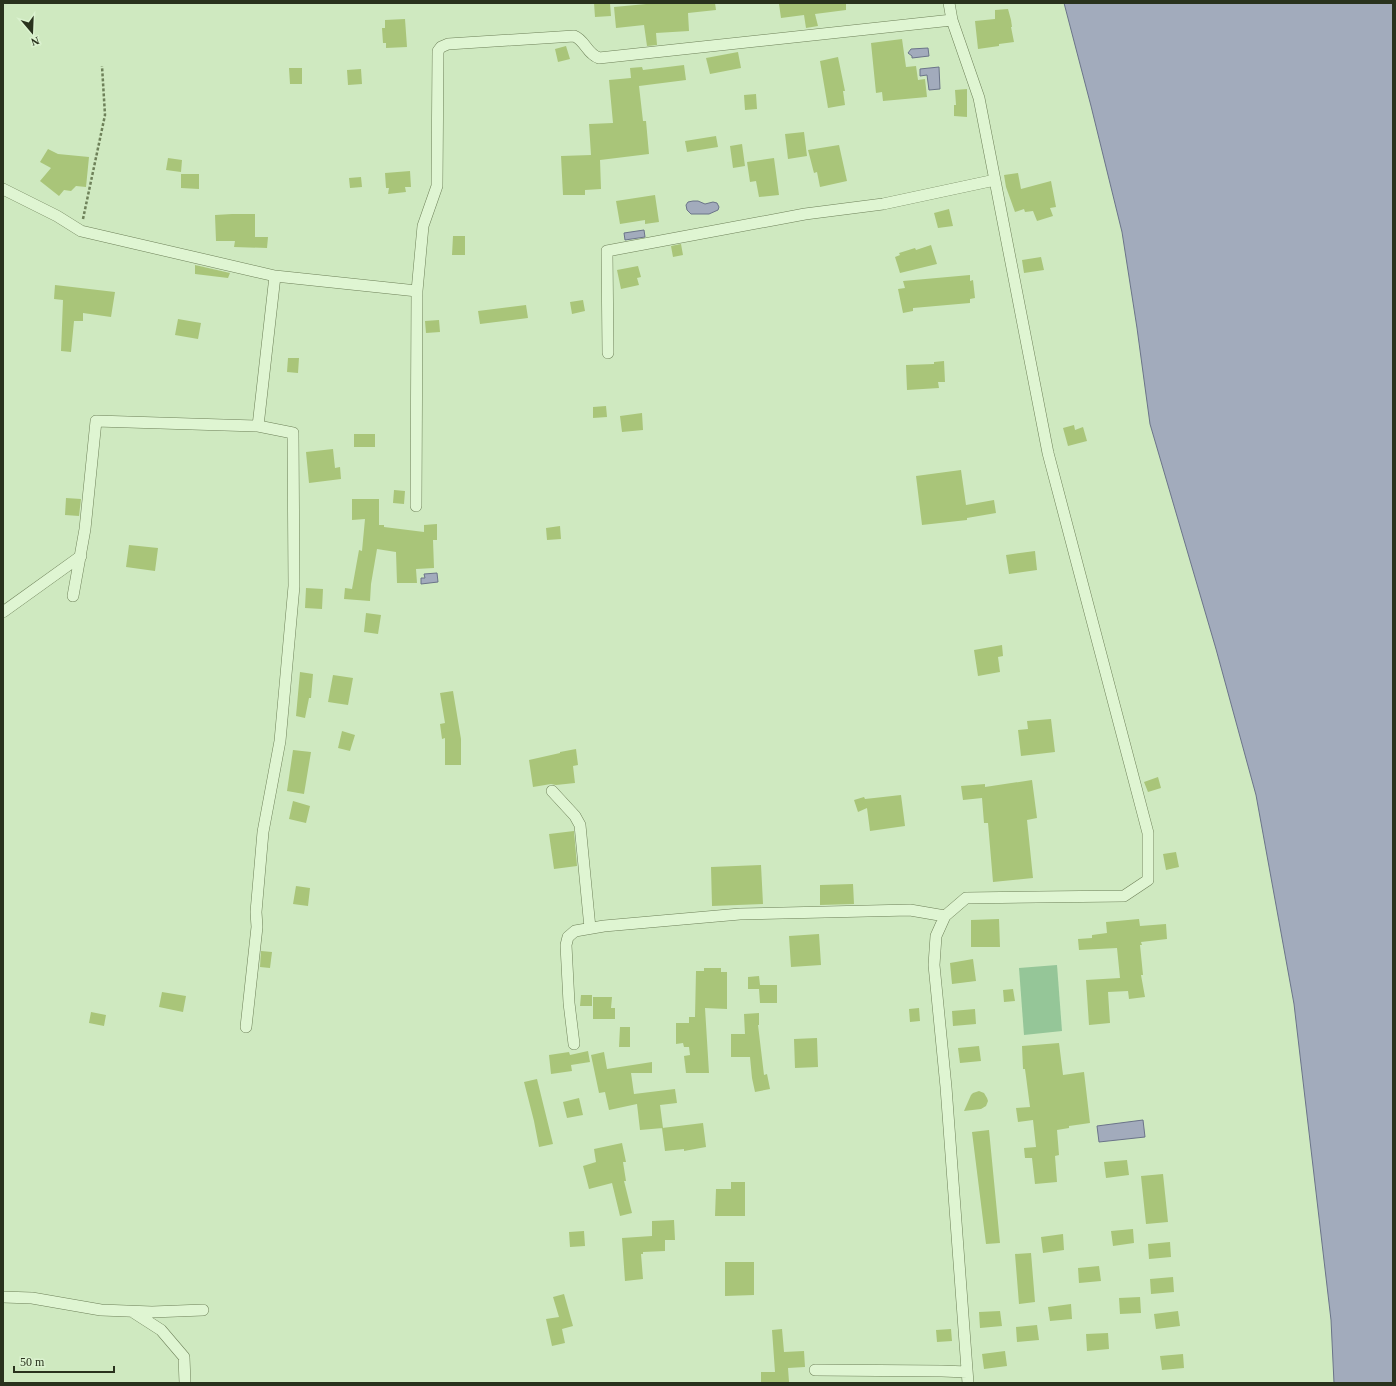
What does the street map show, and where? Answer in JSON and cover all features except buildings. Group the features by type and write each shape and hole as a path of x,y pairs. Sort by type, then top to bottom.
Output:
{"street":[{"path":"815,1370 942,1371 968,1378 946,1087 934,965 936,936 945,916 966,898 1124,896 1148,880 1148,833 1048,453 980,98 952,20 949,3"},
{"path":"416,506 417,291 423,226 437,186 438,51 441,47 448,44 574,36 580,40 591,53 599,58 952,20"},
{"path":"608,354 607,252 805,214 883,204 995,180"},
{"path":"3,189 57,216 81,231 275,276 417,291"},
{"path":"258,426 275,276"},
{"path":"74,596 85,529 96,421 258,426 293,433 294,586 280,741 263,832 256,912 257,927 246,1027"},
{"path":"3,612 81,556"},
{"path":"552,791 575,816 580,825 590,928"},
{"path":"574,1044 569,1003 566,945 568,936 575,931 590,928 740,914 910,910 945,916"},
{"path":"3,1298 32,1298 101,1310 132,1312 203,1310"},
{"path":"132,1312 161,1330 184,1357 185,1383"}],"path":[{"path":"81,231 105,115 102,66"}],"green space":[{"path":"1057,965 1062,1031 1024,1035 1019,968"}],"water":[{"path":"1064,3 1393,3 1393,1383 1334,1383 1331,1320 1294,1004 1256,795 1216,649 1150,424 1122,232"},
{"path":"928,48 929,56 912,58 912,56 908,53 911,49"},
{"path":"939,67 940,89 929,90 927,75 920,76 920,69"},
{"path":"698,201 705,204 713,202 717,203 719,207 718,210 709,214 691,214 687,210 686,205 688,202"},
{"path":"644,230 645,237 625,240 624,233"},
{"path":"437,573 438,582 421,584 421,578 425,578 424,574"},
{"path":"1143,1120 1145,1137 1099,1142 1097,1126"}]}
